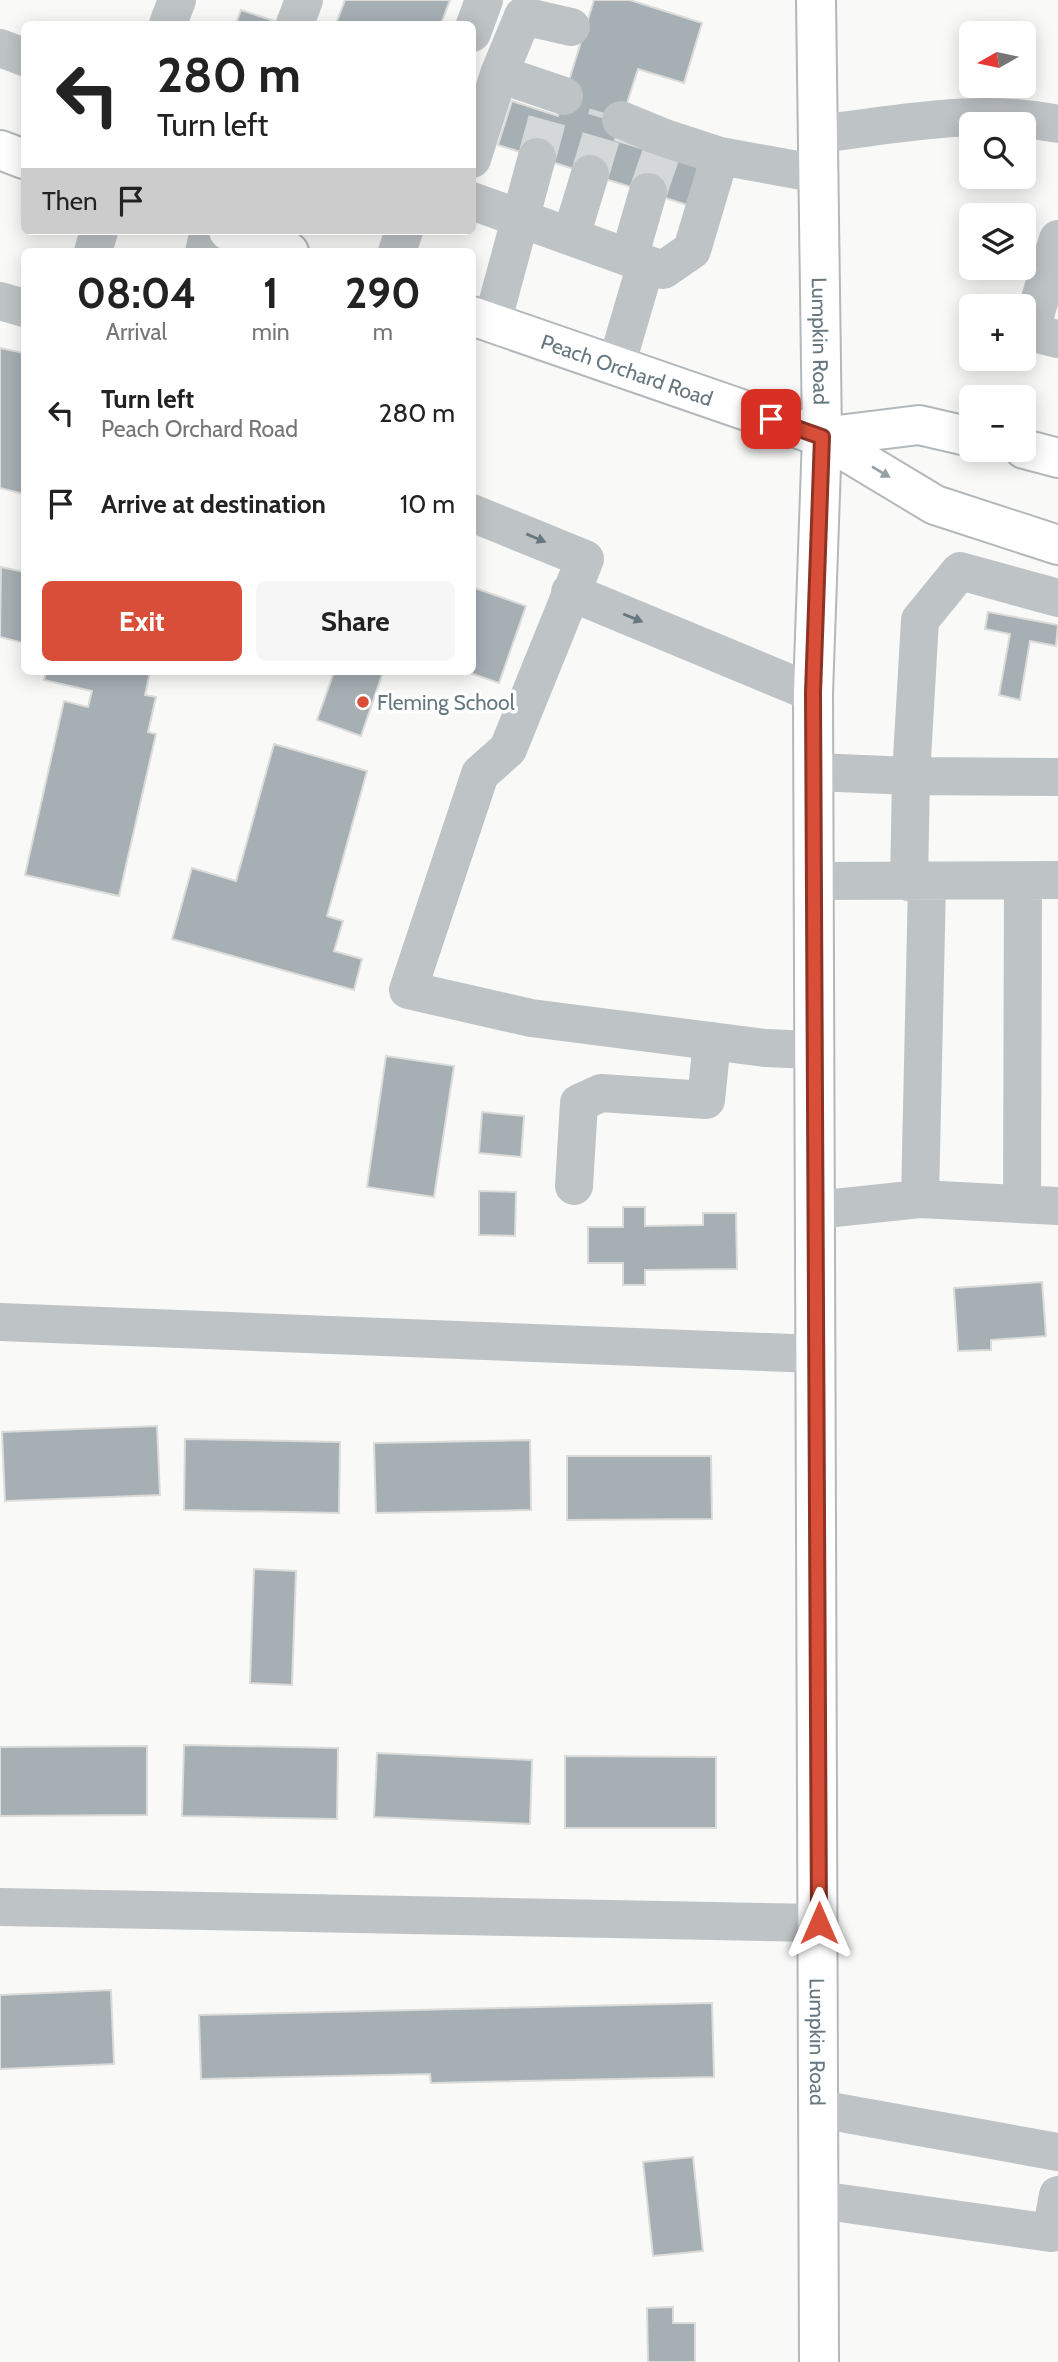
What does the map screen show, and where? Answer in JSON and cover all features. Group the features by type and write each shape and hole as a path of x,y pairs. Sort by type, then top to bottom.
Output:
{"main road":[{"name":"Lumpkin Road","path":"811,1 818,134 822,437 813,693 820,2362"},
{"path":"0,150 21,158"},
{"path":"240,235 277,248"},
{"name":"Peach Orchard Road","path":"482,319 822,437 935,505 1058,545"},
{"name":"Peach Orchard Road","path":"822,437 919,425 959,434"},
{"path":"1036,453 1058,458"}],"street":[{"path":"170,21 177,0"},
{"path":"296,21 304,0"},
{"path":"476,22 484,0"},
{"path":"476,146 499,74 523,16 570,27"},
{"path":"0,48 21,56"},
{"path":"499,74 557,101"},
{"path":"818,134 968,117 1030,118 1058,124"},
{"path":"621,120 663,146 819,174"},
{"path":"476,202 663,270 692,250 720,156"},
{"path":"482,319 519,218 537,157"},
{"path":"571,236 590,174"},
{"path":"616,366 638,261 648,192"},
{"path":"1058,239 1030,332 1058,339"},
{"path":"0,301 21,307"},
{"path":"476,515 585,559 508,749 480,774 408,990 531,1018 765,1048 815,1049"},
{"path":"920,1199 918,882 911,776 920,620 960,571 981,520"},
{"path":"960,571 1058,597"},
{"path":"570,592 813,693"},
{"path":"814,772 1058,777"},
{"path":"814,881 1041,881 1040,1205 920,1199 815,1210"},
{"path":"574,1186 579,1102 601,1093 706,1100 712,1041"},
{"path":"0,1322 816,1354"},
{"path":"0,1907 819,1923"},
{"path":"819,2109 1058,2152"},
{"path":"820,2200 1051,2233 1058,2195"}],"building":[{"path":"345,0 450,0 442,21 337,21"},
{"path":"594,0 630,0 702,23 684,83 638,69 615,140 706,168 694,207 498,145 512,101 558,116"},
{"path":"241,10 274,21 237,21"},
{"path":"0,348 21,352 21,493 0,488"},
{"path":"1,567 21,571 21,642 0,637"},
{"path":"476,588 526,606 499,683 476,675"},
{"path":"988,612 1058,625 1056,646 1030,641 1020,700 999,695 1010,634 985,629"},
{"path":"45,675 149,675 145,695 156,697 148,732 156,734 119,896 25,875 64,701 88,707 92,691 44,680"},
{"path":"333,675 382,675 361,736 317,720"},
{"path":"274,744 367,771 327,916 343,921 334,951 362,959 354,990 172,939 192,868 236,881"},
{"path":"386,1056 454,1066 434,1197 367,1187"},
{"path":"482,1112 524,1116 521,1157 479,1153"},
{"path":"479,1191 516,1192 515,1236 479,1235"},
{"path":"623,1207 645,1207 645,1226 703,1225 703,1213 736,1213 737,1269 645,1270 645,1285 623,1285 623,1263 588,1263 588,1227 623,1227"},
{"path":"1042,1282 1046,1336 991,1340 991,1350 958,1351 954,1288"},
{"path":"157,1426 160,1495 5,1501 2,1432"},
{"path":"185,1439 340,1442 339,1513 184,1510"},
{"path":"530,1440 531,1510 376,1513 374,1443"},
{"path":"567,1456 711,1456 712,1519 567,1520"},
{"path":"254,1569 296,1571 292,1685 250,1683"},
{"path":"184,1745 338,1748 337,1819 182,1816"},
{"path":"147,1746 147,1815 0,1816 0,1747"},
{"path":"377,1753 532,1760 530,1824 374,1817"},
{"path":"565,1756 716,1757 716,1828 565,1828"},
{"path":"111,1990 114,2064 0,2069 0,1995"},
{"path":"712,2003 714,2077 431,2083 430,2074 201,2079 199,2015"},
{"path":"693,2157 703,2251 653,2256 643,2162"},
{"path":"673,2307 673,2323 695,2323 695,2362 648,2362 647,2308"}],"tunnel":[{"path":"537,157 549,113"},
{"path":"590,174 608,114"},
{"path":"648,192 661,154"}],"place":[{"name":"Fleming School","path":"363,702"}],"route":[{"path":"771,419 822,437 813,693 819,1923"}]}
